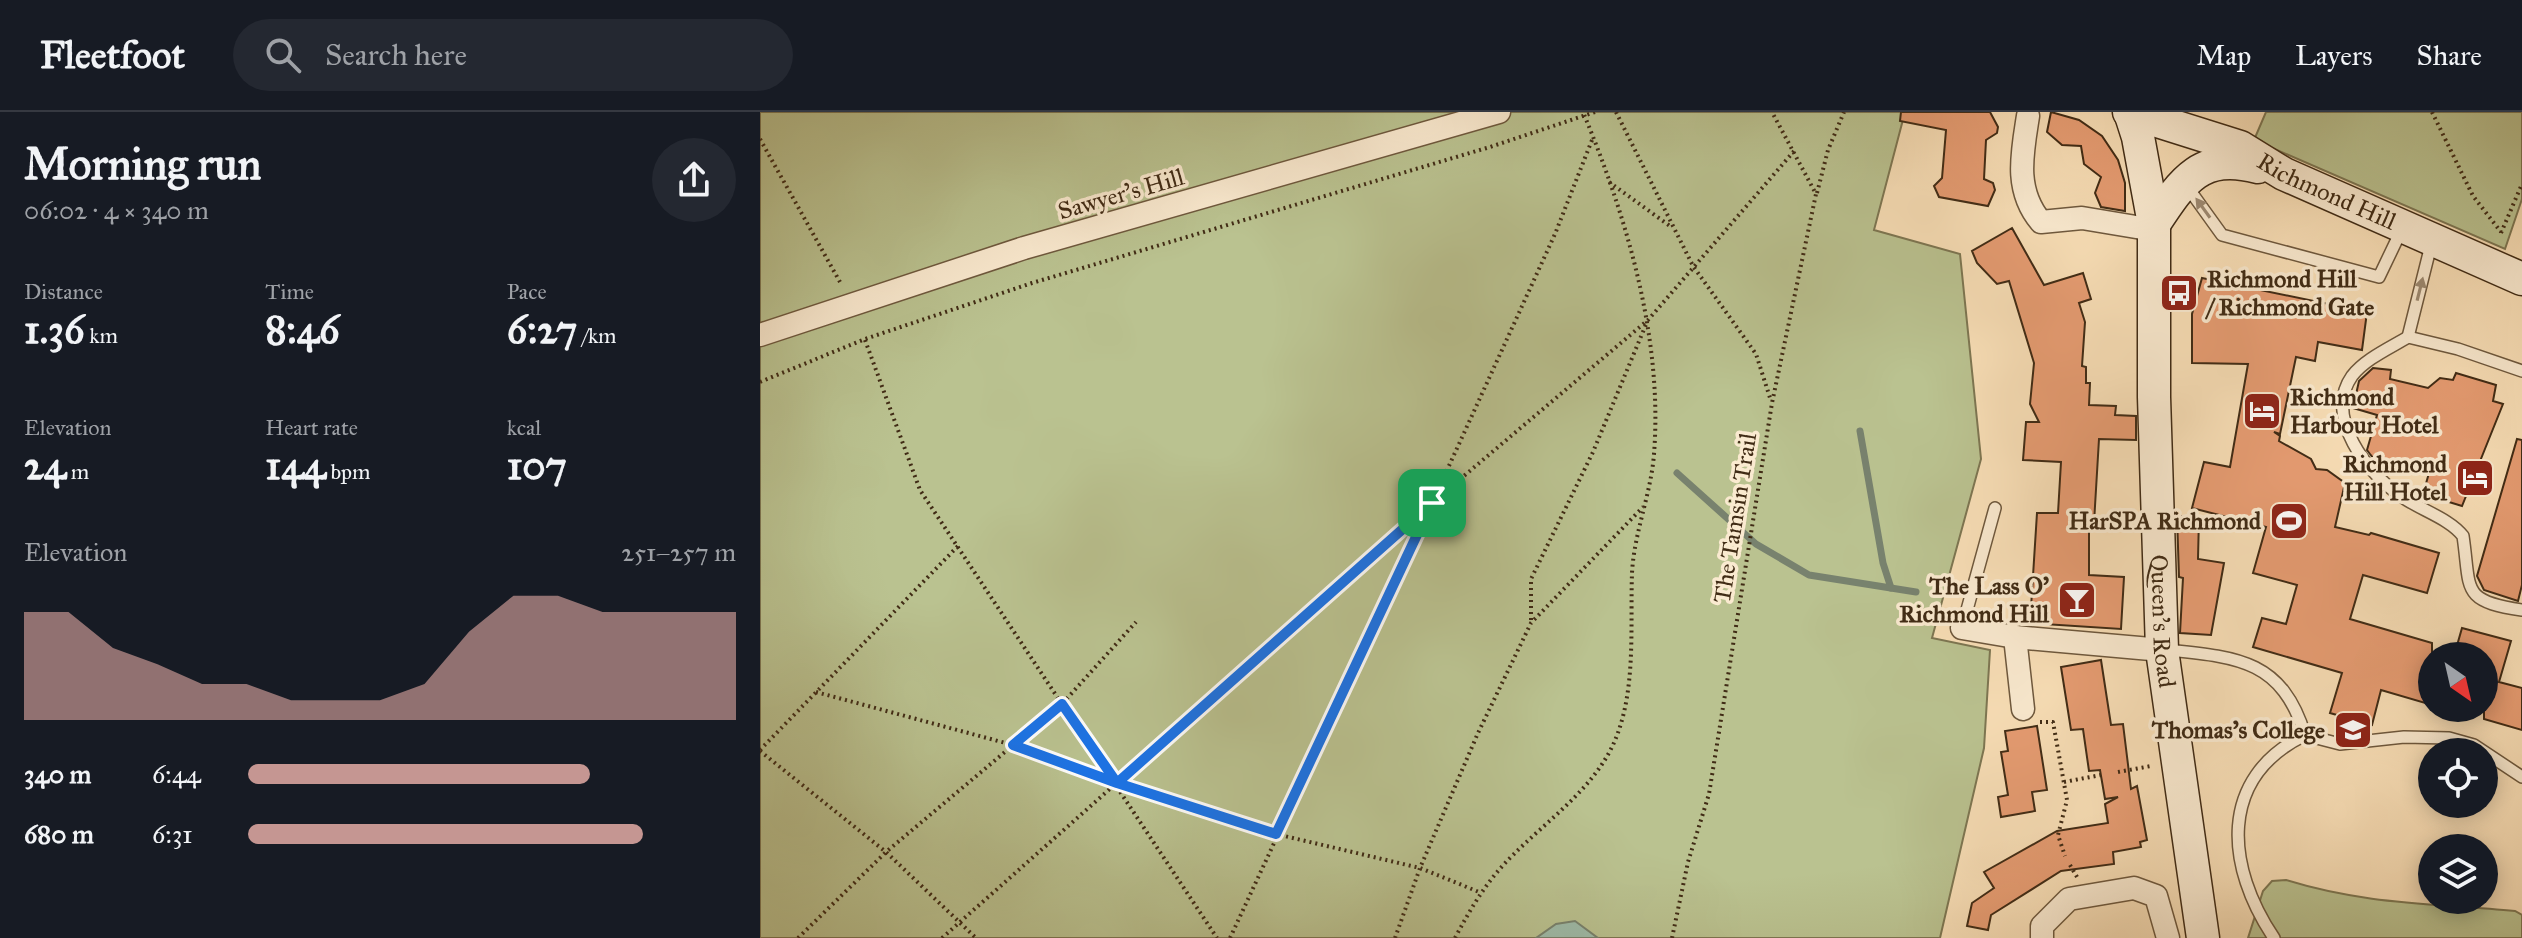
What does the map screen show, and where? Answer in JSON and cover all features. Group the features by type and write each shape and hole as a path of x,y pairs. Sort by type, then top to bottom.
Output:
{"main road":[{"name":"Richmond Hill","path":"2129,112 2240,147 2284,174 2508,274"},
{"name":"Queen's Road","path":"2129,112 2138,137 2154,227 2154,397 2162,650 2203,938"},
{"path":"2154,227 2184,182 2201,167 2233,160 2284,174"}],"street":[{"name":"Sawyer's Hill","path":"760,335 1024,248 1499,112"},
{"path":"2028,116 2020,167 2026,195 2041,222 2082,218 2154,227"},
{"path":"1962,628 2015,637 2162,650"},
{"path":"2015,637 2023,709"},
{"path":"2042,938 2042,926 2069,899 2134,888 2156,896 2168,938"}],"lane":[{"path":"2184,182 2222,235 2379,277 2402,229"},
{"path":"2432,241 2408,337 2361,366 2351,378 2345,394 2345,411 2352,439 2362,460 2388,486 2463,536 2469,591 2476,598 2522,610"},
{"path":"2408,337 2458,349 2522,371"},
{"path":"1962,628 1995,508"},
{"path":"2162,650 2208,654 2264,671 2288,693 2305,735"},
{"path":"2274,938 2254,908 2243,881 2239,823 2243,797 2271,756 2305,735 2340,744 2404,737 2449,738 2474,745 2522,777"}],"path":[{"path":"760,382 865,339 1132,252 1595,112"},
{"path":"1616,112 1693,266 1756,354 1772,403"},
{"path":"1772,112 1816,194"},
{"name":"The Tamsin Trail","path":"1672,935 1688,862 1709,794 1772,403 1816,194 1828,150 1844,112"},
{"path":"2432,112 2473,196 2501,232 2508,274"},
{"path":"1455,938 1479,892 1590,780 1612,747 1625,704 1632,568 1654,458 1656,414 1648,320 1608,181 1584,114"},
{"path":"760,139 840,282"},
{"path":"1230,938 1555,234 1592,140"},
{"path":"942,938 1432,503 1648,320 1795,150"},
{"path":"1608,181 1672,227"},
{"path":"2501,232 2522,184"},
{"path":"1531,623 1531,579 1593,452 1648,320"},
{"path":"865,339 920,490 1217,938"},
{"path":"1395,938 1420,868 1478,733 1531,623 1645,505"},
{"path":"958,546 760,751 886,852 976,938"},
{"path":"798,938 886,852 1062,704 1136,622"},
{"path":"816,692 1013,745 1117,783 1276,834 1420,868 1479,892"},
{"path":"2023,709 2028,722 2053,722 2067,800 2058,835 2065,856"},
{"path":"2118,772 2177,762"},
{"path":"2064,782 2101,775"},
{"path":"1672,935 1678,938"}],"green space":[{"path":"760,112 1905,112 1874,230 1960,254 1981,459 1932,638 1990,650 1984,748 1940,938 760,938"},
{"path":"2266,112 2522,112 2522,199 2505,249 2254,140"},
{"path":"2286,880 2372,899 2418,903 2418,914 2498,914 2498,910 2515,911 2522,915 2522,938 2248,938 2263,891 2272,881"}],"shaded area":[{"path":"1575,921 1598,938 1536,938 1556,924"}],"building":[{"path":"1901,112 1990,112 1998,127 1997,133 1986,140 1984,179 1993,183 1995,190 1988,206 1939,197 1934,186 1942,178 1946,130 1900,121"},
{"path":"2051,112 2079,120 2102,136 2118,160 2125,183 2125,211 2101,207 2095,193 2101,177 2084,164 2081,146 2062,145 2047,132"},
{"path":"2012,228 2044,285 2083,273 2091,299 2079,303 2085,322 2082,366 2086,367 2086,383 2090,383 2089,405 2116,406 2115,415 2136,416 2136,440 2099,439 2094,523 2089,523 2089,575 2124,577 2121,629 2030,623 2037,513 2058,513 2061,462 2023,460 2026,422 2039,422 2030,404 2034,363 2009,281 1997,284 1977,263 1972,251"},
{"path":"2202,278 2367,312 2362,350 2318,342 2315,361 2296,357 2280,434 2274,432 2280,436 2279,441 2311,459 2316,469 2327,470 2345,483 2335,527 2371,533 2439,553 2427,593 2363,575 2350,619 2429,642 2418,642 2418,701 2381,690 2372,725 2330,713 2342,673 2253,647 2262,618 2286,624 2297,585 2253,573 2266,527 2192,508 2204,462 2230,467 2248,364 2192,363 2192,314"},
{"name":"Richmond Hill Hotel","path":"2373,368 2391,370 2390,379 2428,388 2440,378 2453,380 2456,373 2496,385 2493,401 2503,404 2462,506 2423,494 2429,473 2374,459 2367,450 2377,415 2353,408 2359,381"},
{"path":"2517,439 2522,440 2522,585 2518,601 2484,590 2477,576"},
{"path":"2177,516 2199,517 2198,559 2224,563 2211,635 2180,633 2183,578 2179,577"},
{"path":"2462,628 2511,641 2499,682 2522,688 2522,730 2494,722 2498,722 2498,642 2458,642"},
{"path":"2101,660 2111,725 2123,724 2131,789 2137,786 2147,840 2140,842 2141,847 2113,852 2114,864 2061,871 1991,915 1988,930 1967,926 1972,903 1994,888 1984,872 2057,831 2108,823 2105,804 2118,797 2105,799 2100,770 2089,771 2083,729 2071,730 2061,667"},
{"path":"2037,726 2047,790 2032,792 2035,811 2001,817 1998,797 2008,795 2001,752 2008,751 2005,731"}],"waterway":[{"path":"1860,431 1883,563 1891,588"},
{"path":"1677,473 1756,544 1809,575 1916,592"}],"place":[{"name":"Richmond Hill / Richmond Gate","path":"2179,293"},
{"name":"Richmond Harbour Hotel","path":"2262,411"},
{"name":"Richmond Hill Hotel","path":"2475,478"},
{"name":"HarSPA Richmond","path":"2289,521"},
{"name":"The Lass O' Richmond Hill","path":"2077,600"},
{"name":"Thomas's College","path":"2353,730"}],"route":[{"path":"1432,503 1117,783 1013,745 1062,704 1117,783 1276,834 1432,503"}]}
